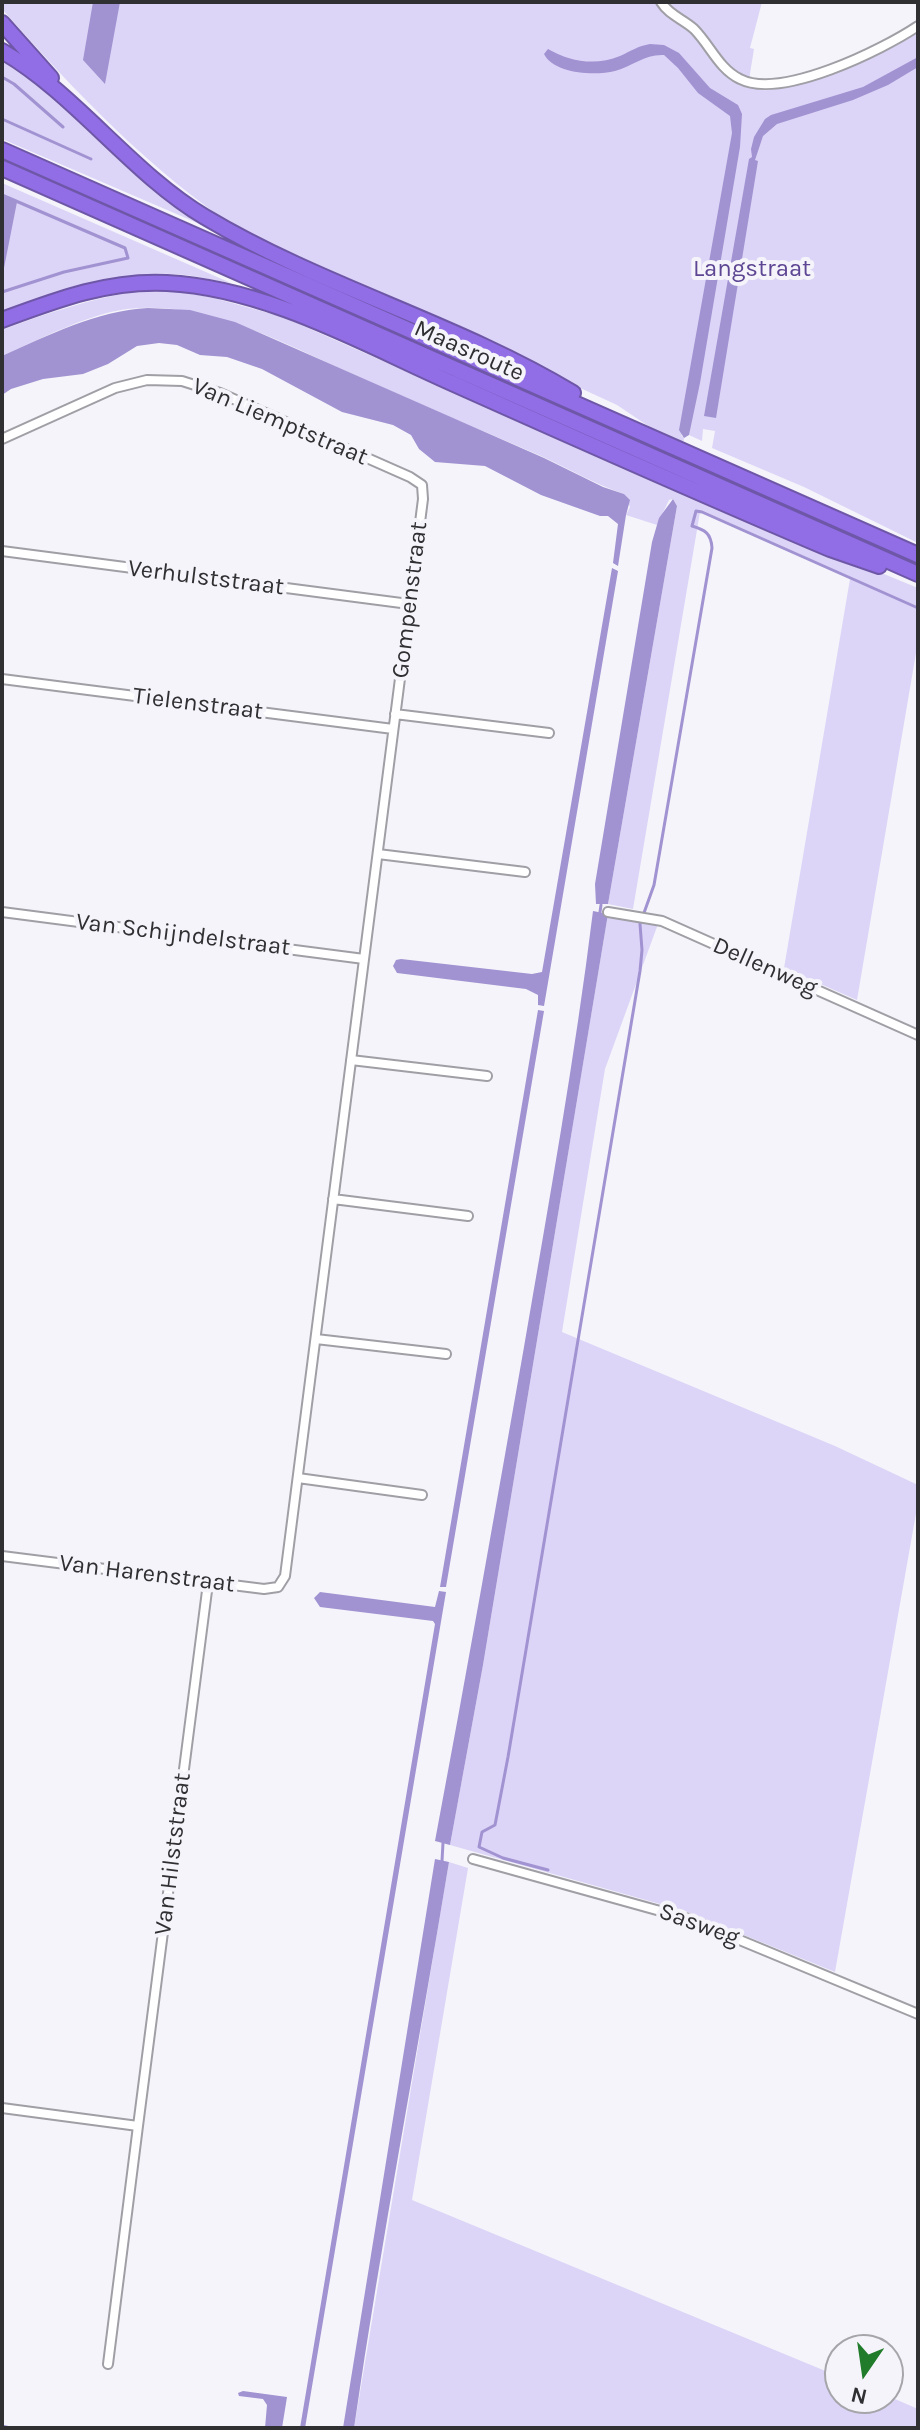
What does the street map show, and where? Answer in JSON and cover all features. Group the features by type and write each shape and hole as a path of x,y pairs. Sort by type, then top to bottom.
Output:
{"highway":[{"path":"2,23 100,132"},
{"path":"2,51 34,73 160,185 200,215 241,239 550,379 622,423"},
{"name":"Maasroute","path":"2,150 918,555"},
{"name":"Maasroute","path":"2,168 918,576"},
{"path":"2,320 76,293 121,285 184,284 254,298 830,549 918,576"}],"street":[{"path":"661,2 669,12 692,27 729,71 755,84 783,82 839,66 873,53 918,26"},
{"name":"Van Liemptstraat","path":"2,439 115,388 147,380 182,381 220,393 422,485"},
{"name":"Gompenstraat","path":"285,1576 423,499 422,485"},
{"name":"Verhulststraat","path":"2,551 409,604"},
{"name":"Tielenstraat","path":"2,679 393,729"},
{"name":"Gompenstraat","path":"395,714 549,733"},
{"path":"378,854 525,872"},
{"name":"Van Schijndelstraat","path":"2,912 364,959"},
{"name":"Dellenweg","path":"608,912 662,921 918,1035"},
{"path":"351,1060 487,1076"},
{"path":"333,1199 468,1216"},
{"path":"316,1339 446,1354"},
{"path":"298,1478 422,1495"},
{"name":"Van Harenstraat","path":"2,1556 264,1589 278,1587 285,1576"},
{"name":"Van Hilststraat","path":"108,2364 208,1583"},
{"name":"Sasweg","path":"473,1859 689,1919 918,2014"},
{"path":"2,2108 138,2126"}],"green space":[{"name":"Langstraat","path":"2,2 658,2 689,27 743,82 767,90 857,64 918,33 918,543 804,487 712,448 715,431 703,429 702,441 689,435 690,426 681,435 684,438 683,446 617,405 244,233 145,157 86,101 2,9"},
{"path":"665,2 762,2 750,48 754,49 749,80 725,62 708,40"},
{"path":"2,57 47,91 136,176 209,228 2,139"},
{"path":"2,183 231,283 178,274 127,276 84,285 2,312"},
{"path":"138,291 176,291 283,317 621,466 918,588 918,641 857,1000 784,968 850,579 700,512 633,909 608,904 677,506 673,499 669,500 657,525 626,515 630,507 624,494 267,335 213,316 156,308 127,309 63,328 2,356 2,330 69,307"},
{"path":"608,914 658,924 605,1069 562,1332 835,1446 918,1485 918,1502 835,1972 685,1911 450,1845 483,1665"},
{"path":"449,1862 468,1868 412,2200 824,2370 824,2414 904,2414 904,2403 918,2409 918,2428 354,2428"}],"shaded area":[{"path":"93,2 120,2 105,84 83,60"},
{"path":"650,44 664,45 679,53 710,88 738,105 742,114 740,147 700,383 689,435 684,438 679,430 732,133 730,116 698,93 664,55 645,58 615,71 597,73 576,72 556,66 544,54 548,49 574,60 592,62 611,59"},
{"path":"918,57 918,67 888,85 853,100 777,124 763,136 755,160 758,161 716,418 704,416 754,137 771,115 863,87"},
{"path":"2,195 17,202 2,278"},
{"path":"148,308 190,310 235,322 624,494 630,500 618,566 613,563 618,524 608,516 541,495 485,466 435,462 419,449 411,435 393,425 342,412 262,369 227,357 200,355 177,345 159,343 137,346 108,364 83,374 43,379 2,395 2,356 91,319"},
{"path":"673,499 677,506 608,904 596,904 595,884 652,542 659,518"},
{"path":"612,568 618,571 544,1006 538,1005 538,995 526,989 397,973 393,966 396,960 401,959 532,974 542,972"},
{"path":"593,911 608,914 483,1665 450,1845 435,1841 552,1184"},
{"path":"538,1010 544,1011 446,1587 440,1587"},
{"path":"439,1591 446,1592 305,2428 300,2428 435,1624 433,1621 320,1607 314,1598 320,1592 435,1607"},
{"path":"435,1859 449,1862 354,2428 343,2428"},
{"path":"243,2391 287,2397 282,2428 265,2428 267,2405 263,2399 239,2396 238,2393"}],"waterway":[{"path":"2,77 63,127"},
{"path":"2,119 91,159"},
{"path":"2,195 125,248 128,258 64,272 2,292"},
{"path":"548,1870 503,1858 479,1847 482,1832 495,1825 508,1757 640,971 640,924 654,885 712,548 706,533 692,526 696,511 918,608"},
{"path":"600,912 601,905"},
{"path":"442,1861 443,1843"},
{"path":"2,2426 10,2428"}]}
